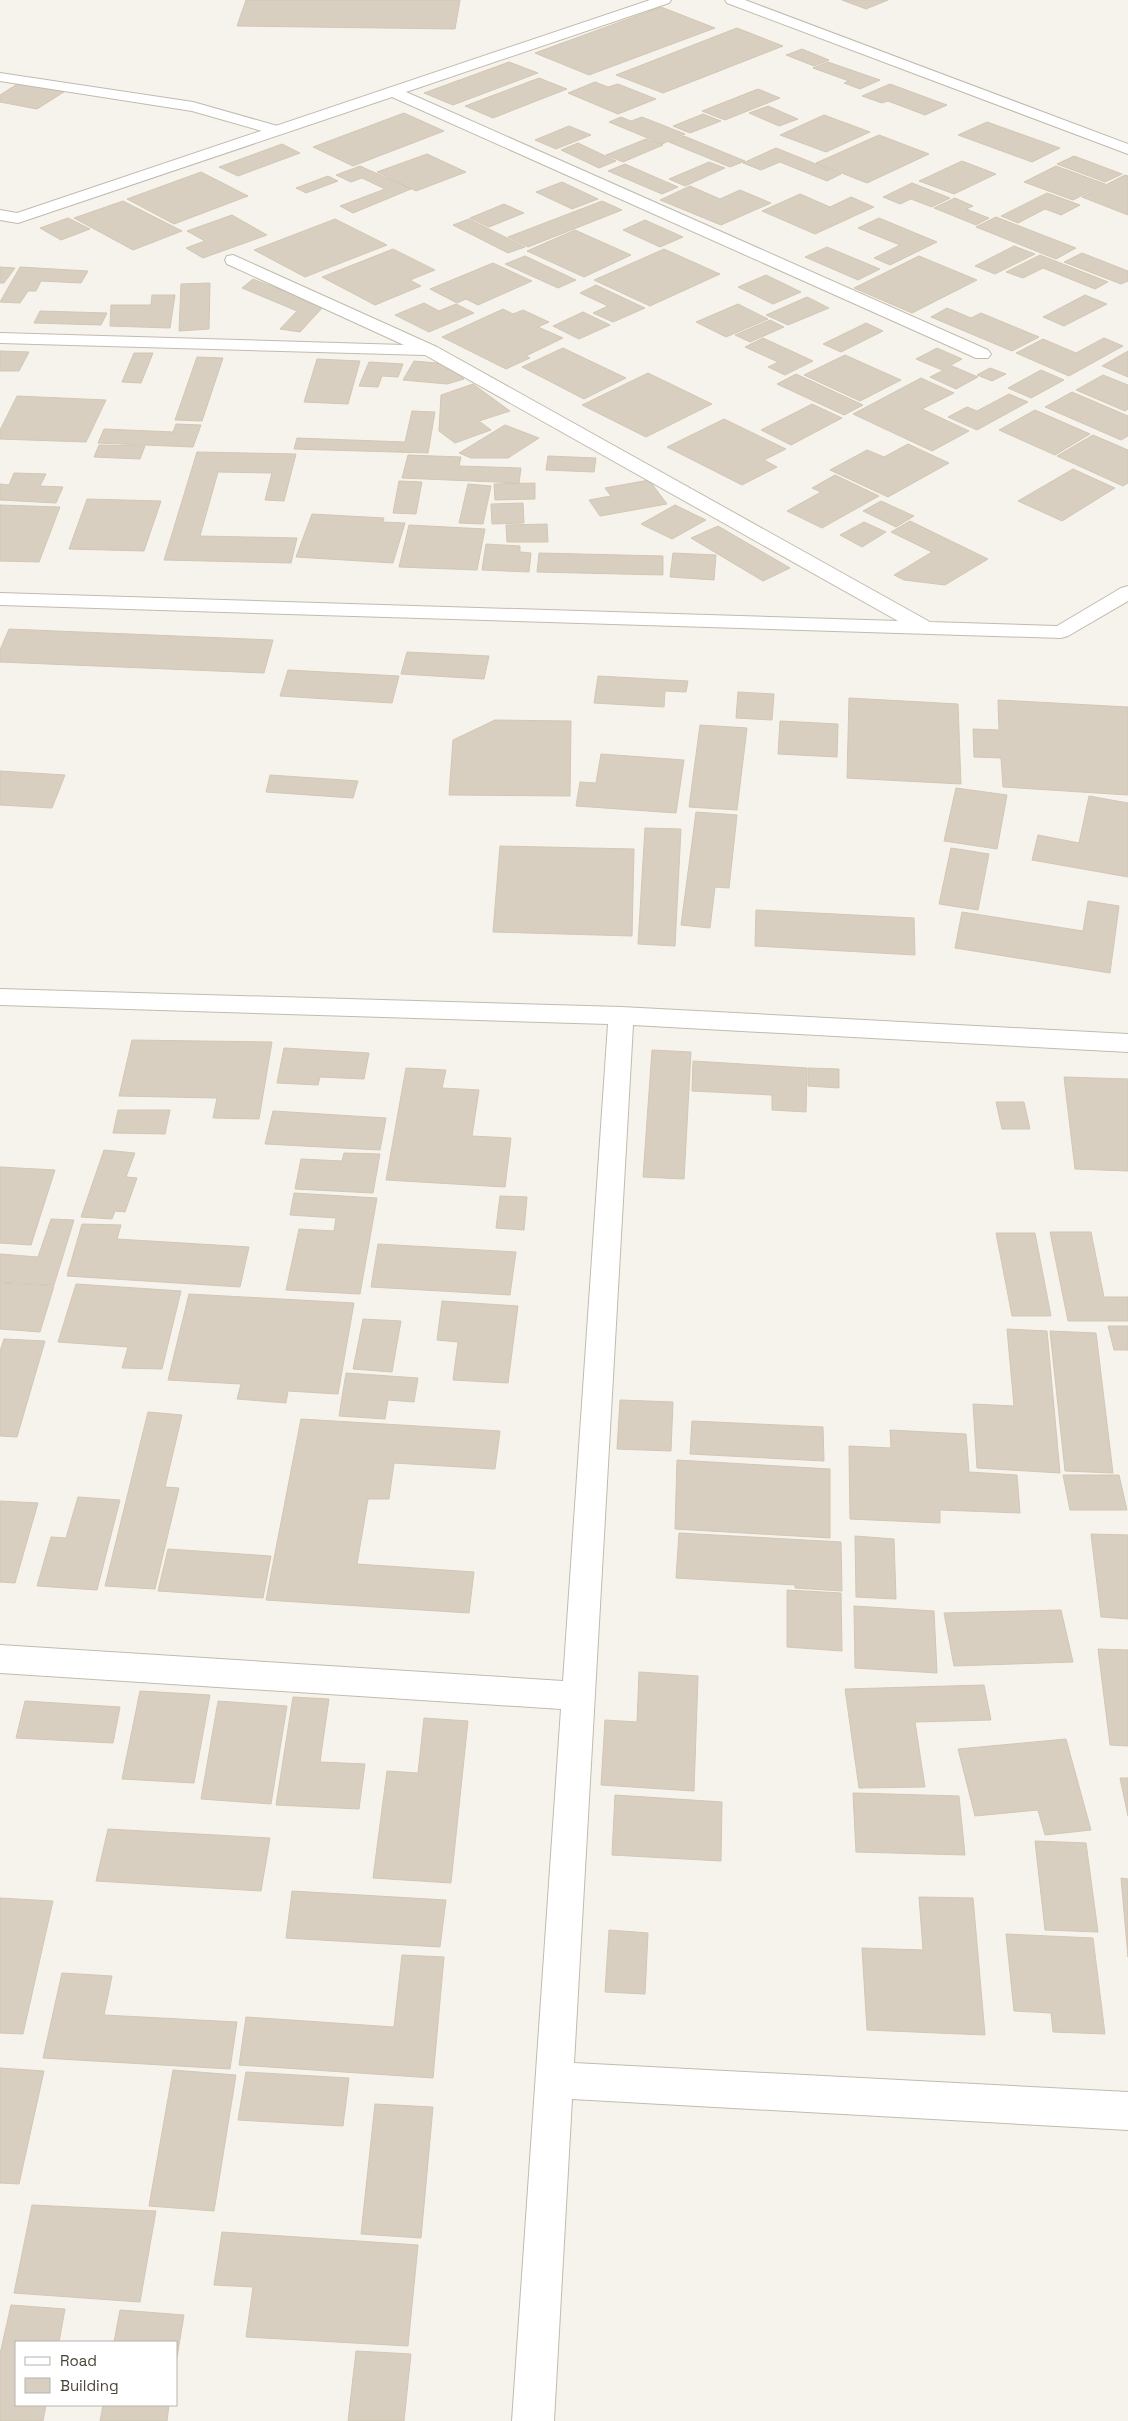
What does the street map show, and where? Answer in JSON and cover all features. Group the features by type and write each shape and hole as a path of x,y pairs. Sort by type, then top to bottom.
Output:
{"street":[{"path":"0,215 18,218 392,90 664,0"},
{"path":"732,0 1128,149"},
{"path":"0,77 193,107 276,130"},
{"path":"392,90 982,354"},
{"path":"233,260 431,351 927,628"},
{"path":"0,338 431,351"},
{"path":"0,599 1061,632 1128,592"},
{"path":"0,997 621,1016 1128,1043"},
{"path":"533,2421 621,1016"},
{"path":"0,1658 577,1696"},
{"path":"555,2080 1128,2111"}],"building":[{"path":"246,0 460,0 455,29 237,26"},
{"path":"842,0 888,0 866,9"},
{"path":"661,7 715,28 589,75 535,53"},
{"path":"737,28 783,46 663,93 616,75"},
{"path":"802,49 829,60 814,66 786,55"},
{"path":"509,62 538,73 453,105 424,93"},
{"path":"828,62 880,80 860,89 844,83 849,81 813,68"},
{"path":"539,78 567,89 493,118 465,106"},
{"path":"22,81 67,90 37,109 0,102 0,95"},
{"path":"595,82 608,87 618,84 656,99 618,114 568,93"},
{"path":"890,84 947,105 925,115 888,101 882,103 862,96"},
{"path":"758,89 780,98 725,120 702,111"},
{"path":"768,106 798,119 779,126 749,113"},
{"path":"404,113 444,131 353,166 313,147"},
{"path":"703,114 721,121 690,133 673,126"},
{"path":"824,115 870,132 826,152 780,135"},
{"path":"621,117 631,121 642,117 685,134 662,144 609,122"},
{"path":"987,122 1060,148 1032,162 958,135"},
{"path":"569,126 591,135 556,149 535,140"},
{"path":"879,135 929,154 867,183 816,163"},
{"path":"684,136 745,161 730,167 669,142"},
{"path":"646,139 663,145 623,162 606,155"},
{"path":"578,143 616,161 599,168 561,150"},
{"path":"282,144 300,153 238,176 219,167"},
{"path":"776,148 841,174 827,181 780,162 761,170 743,163"},
{"path":"427,154 466,172 416,191 377,172"},
{"path":"1074,156 1122,174 1105,182 1057,164"},
{"path":"962,161 996,174 954,194 919,181"},
{"path":"709,162 725,168 685,186 669,179"},
{"path":"625,164 678,187 662,194 608,171"},
{"path":"360,166 411,189 353,213 340,206 385,189 362,178 351,182 336,175"},
{"path":"1056,166 1105,184 1073,200 1024,182"},
{"path":"201,172 248,196 174,224 127,199"},
{"path":"1125,175 1128,176 1128,215 1082,197"},
{"path":"328,176 338,181 306,193 296,188"},
{"path":"562,182 598,199 572,209 536,192"},
{"path":"912,183 950,198 932,207 911,199 900,204 883,197"},
{"path":"690,186 720,199 740,190 771,203 721,225 660,200"},
{"path":"1047,193 1080,205 1061,215 1045,209 1018,223 1001,216"},
{"path":"800,194 830,207 851,197 874,207 815,234 762,211"},
{"path":"955,198 973,206 966,209 989,218 976,225 934,208"},
{"path":"123,201 182,231 133,250 74,218"},
{"path":"602,201 622,210 528,247 508,237"},
{"path":"504,204 524,213 489,227 470,218"},
{"path":"232,215 267,235 203,258 186,248 205,241 187,231"},
{"path":"996,217 1076,248 1056,259 976,227"},
{"path":"68,218 90,229 61,240 40,228"},
{"path":"879,218 937,242 890,265 874,258 900,245 858,228"},
{"path":"335,219 387,245 305,277 254,250"},
{"path":"469,219 525,247 508,253 453,225"},
{"path":"645,220 683,237 660,247 623,230"},
{"path":"575,230 631,255 584,277 527,251"},
{"path":"1014,246 1035,254 995,274 975,266"},
{"path":"827,247 880,269 858,280 805,257"},
{"path":"393,249 435,270 410,280 421,286 375,305 322,277"},
{"path":"664,249 720,274 650,306 594,280"},
{"path":"1082,253 1128,271 1128,281 1121,284 1064,262"},
{"path":"1040,255 1108,282 1095,289 1043,268 1023,278 1006,272"},
{"path":"525,256 576,280 558,288 505,264"},
{"path":"919,256 977,280 912,313 854,288"},
{"path":"493,263 532,281 478,305 466,299 457,303 430,289"},
{"path":"0,267 15,268 4,283 0,283"},
{"path":"20,267 88,271 81,283 41,281 36,291 28,291 20,303 0,302"},
{"path":"766,275 801,292 773,304 738,287"},
{"path":"253,279 324,306 300,332 280,329 297,311 242,288"},
{"path":"210,283 209,329 179,331 181,284"},
{"path":"596,285 645,308 613,322 593,313 608,306 580,293"},
{"path":"152,295 175,295 170,328 110,326 111,305 151,305"},
{"path":"1085,295 1107,304 1064,326 1043,317"},
{"path":"807,297 829,308 788,325 766,315"},
{"path":"424,303 439,311 456,304 474,313 429,332 395,315"},
{"path":"738,304 768,319 726,337 696,322"},
{"path":"947,308 971,318 981,313 1039,337 1012,351 931,317"},
{"path":"503,309 513,314 523,310 549,322 538,327 563,338 526,356 530,358 506,369 442,337"},
{"path":"40,311 107,313 101,325 34,323"},
{"path":"583,312 610,325 579,339 553,326"},
{"path":"770,320 784,327 750,342 735,335"},
{"path":"866,323 883,331 841,352 823,344"},
{"path":"763,338 813,361 785,375 768,367 778,362 745,347"},
{"path":"1104,338 1123,346 1069,376 1016,353 1043,339 1076,353"},
{"path":"563,348 626,378 584,399 522,367"},
{"path":"937,348 962,359 942,370 916,359"},
{"path":"0,351 29,352 19,371 0,371"},
{"path":"1128,351 1128,377 1102,366"},
{"path":"134,353 153,353 141,383 122,382"},
{"path":"845,355 901,380 860,401 804,375"},
{"path":"197,357 223,358 202,421 175,420"},
{"path":"317,359 360,361 348,404 304,402"},
{"path":"414,361 448,364 464,379 447,384 403,380"},
{"path":"369,362 403,364 398,377 382,376 378,387 359,386"},
{"path":"952,366 978,377 956,389 930,377"},
{"path":"990,368 1006,374 992,381 977,375"},
{"path":"1041,370 1064,380 1031,398 1008,388"},
{"path":"648,373 712,404 646,437 582,405"},
{"path":"796,374 863,405 844,415 777,384"},
{"path":"1103,375 1128,385 1128,409 1125,411 1076,390"},
{"path":"921,378 954,393 922,409 969,431 932,451 853,414"},
{"path":"473,384 510,411 479,421 491,430 455,443 439,431 441,395"},
{"path":"1072,392 1128,416 1128,436 1121,440 1045,407"},
{"path":"1009,394 1028,402 977,430 948,417 967,407 977,411"},
{"path":"17,396 106,400 86,442 0,439 0,430"},
{"path":"812,404 842,418 791,445 761,430"},
{"path":"1035,410 1090,434 1055,455 999,430"},
{"path":"412,411 435,412 428,453 294,449 297,438 405,442"},
{"path":"724,419 786,449 764,460 777,467 742,485 667,447"},
{"path":"176,424 201,425 193,447 98,443 104,429 173,432"},
{"path":"505,425 539,438 508,458 471,458 459,453"},
{"path":"1093,435 1128,450 1128,483 1123,486 1057,456"},
{"path":"908,444 949,463 888,497 830,470 867,450 884,457"},
{"path":"99,445 145,446 140,459 94,457"},
{"path":"197,452 296,454 284,501 265,500 272,473 218,472 200,536 297,538 291,563 164,560"},
{"path":"408,455 461,457 459,466 521,468 519,483 402,478"},
{"path":"548,456 596,458 594,472 546,470"},
{"path":"1073,469 1115,488 1062,521 1018,501"},
{"path":"14,473 46,474 40,486 63,487 56,503 0,500 0,484 9,485"},
{"path":"835,475 879,496 822,528 787,511 821,492 812,488"},
{"path":"649,480 667,504 600,516 589,500 611,496 605,488"},
{"path":"399,481 422,482 416,514 393,513"},
{"path":"535,483 535,499 495,500 494,484"},
{"path":"468,484 491,486 483,524 459,523"},
{"path":"87,499 161,501 144,551 69,549"},
{"path":"881,501 914,516 896,527 863,511"},
{"path":"523,503 524,523 492,524 491,504"},
{"path":"0,505 60,507 39,562 0,561"},
{"path":"675,505 706,520 672,539 641,524"},
{"path":"312,514 384,518 383,522 405,523 393,563 296,557"},
{"path":"910,521 988,559 945,585 904,580 894,575 932,552 891,532"},
{"path":"864,522 886,532 862,547 840,535"},
{"path":"547,524 548,542 507,542 506,525"},
{"path":"409,525 485,529 477,570 399,567"},
{"path":"718,526 790,568 763,581 691,538"},
{"path":"486,544 520,546 520,552 531,553 529,572 482,570"},
{"path":"539,553 663,556 663,575 537,572"},
{"path":"673,553 716,555 714,580 670,577"},
{"path":"9,629 273,640 264,673 0,662 0,650"},
{"path":"407,652 489,656 484,679 401,674"},
{"path":"288,670 399,676 392,703 280,696"},
{"path":"598,676 688,681 686,692 665,691 664,707 594,703"},
{"path":"738,692 774,694 772,720 736,718"},
{"path":"849,698 958,704 961,784 847,778"},
{"path":"998,700 1128,707 1128,795 1003,787 1001,758 974,757 973,729 999,730"},
{"path":"495,720 571,721 570,796 449,795 453,740"},
{"path":"780,721 838,724 837,757 778,754"},
{"path":"700,725 747,728 737,810 689,807"},
{"path":"601,754 684,760 676,813 576,806 580,782 596,783"},
{"path":"0,771 65,775 52,808 0,805"},
{"path":"270,775 358,781 353,798 266,792"},
{"path":"956,788 1007,795 997,849 944,841"},
{"path":"1089,796 1128,803 1128,877 1032,860 1038,835 1079,843"},
{"path":"696,812 737,815 729,888 715,887 710,928 681,925"},
{"path":"645,828 681,829 675,946 638,944"},
{"path":"500,846 634,849 632,936 493,932"},
{"path":"951,848 989,854 978,910 939,904"},
{"path":"1088,901 1119,906 1110,973 955,948 962,912 1083,931"},
{"path":"756,910 914,918 915,955 755,946"},
{"path":"132,1040 272,1042 259,1119 213,1118 217,1098 119,1096"},
{"path":"284,1048 369,1053 364,1079 320,1077 318,1085 277,1083"},
{"path":"652,1050 691,1052 684,1179 643,1177"},
{"path":"693,1061 807,1068 806,1112 772,1110 772,1095 692,1091"},
{"path":"406,1068 446,1070 442,1088 479,1090 472,1136 511,1138 505,1187 386,1180"},
{"path":"808,1068 839,1069 839,1088 808,1086"},
{"path":"1064,1077 1128,1079 1128,1171 1075,1169"},
{"path":"996,1102 1024,1102 1030,1129 1002,1129"},
{"path":"118,1110 170,1110 165,1134 113,1133"},
{"path":"273,1111 386,1118 380,1150 265,1144"},
{"path":"104,1150 135,1153 126,1177 137,1178 125,1212 115,1211 112,1219 81,1217"},
{"path":"344,1153 380,1154 373,1193 295,1189 301,1159 342,1161"},
{"path":"0,1167 55,1170 31,1245 0,1243"},
{"path":"294,1193 377,1198 360,1294 286,1290 299,1229 334,1231 336,1218 290,1215"},
{"path":"500,1196 527,1197 524,1230 496,1228"},
{"path":"51,1219 74,1220 54,1285 0,1282 0,1254 38,1257"},
{"path":"82,1224 121,1225 117,1239 249,1247 240,1287 67,1276"},
{"path":"1050,1232 1091,1232 1104,1297 1128,1297 1128,1321 1068,1321"},
{"path":"996,1233 1035,1233 1051,1316 1012,1316"},
{"path":"378,1244 516,1252 510,1295 371,1287"},
{"path":"0,1283 54,1286 40,1332 0,1329"},
{"path":"76,1284 181,1291 162,1369 122,1368 128,1347 58,1342"},
{"path":"189,1294 354,1303 338,1394 288,1391 286,1403 237,1399 241,1384 168,1380"},
{"path":"442,1301 518,1306 508,1383 453,1380 458,1342 437,1340"},
{"path":"363,1319 401,1321 392,1372 353,1369"},
{"path":"1108,1326 1128,1326 1128,1350 1114,1350"},
{"path":"1007,1329 1047,1331 1060,1473 977,1468 973,1404 1014,1406"},
{"path":"1050,1331 1096,1333 1113,1473 1065,1471"},
{"path":"4,1339 45,1341 17,1437 0,1436 0,1351"},
{"path":"346,1373 418,1378 414,1402 388,1400 385,1419 339,1416"},
{"path":"620,1400 673,1402 671,1451 617,1449"},
{"path":"148,1412 182,1415 165,1487 179,1488 155,1589 105,1586"},
{"path":"301,1419 500,1431 495,1469 394,1463 389,1499 368,1499 357,1564 474,1572 469,1613 266,1600"},
{"path":"692,1421 823,1427 824,1461 690,1454"},
{"path":"890,1430 966,1434 969,1472 1017,1475 1020,1513 940,1510 940,1523 850,1519 849,1446 891,1448"},
{"path":"677,1460 830,1469 830,1538 675,1529"},
{"path":"1063,1475 1119,1475 1127,1510 1070,1510"},
{"path":"78,1497 120,1500 97,1590 37,1586 51,1537 66,1538"},
{"path":"0,1501 38,1503 15,1583 0,1582"},
{"path":"679,1533 841,1542 842,1591 795,1588 795,1585 676,1578"},
{"path":"1091,1534 1128,1535 1128,1619 1101,1617"},
{"path":"855,1536 894,1539 896,1599 856,1597"},
{"path":"168,1549 271,1556 263,1598 158,1591"},
{"path":"787,1590 841,1593 842,1651 787,1647"},
{"path":"854,1606 934,1611 937,1673 855,1668"},
{"path":"1061,1610 1073,1662 954,1666 944,1613"},
{"path":"1098,1649 1128,1650 1128,1746 1110,1745"},
{"path":"639,1672 698,1676 694,1791 601,1785 605,1720 637,1722"},
{"path":"984,1685 991,1720 915,1722 925,1787 859,1788 845,1689"},
{"path":"140,1691 210,1695 194,1783 122,1779"},
{"path":"293,1697 329,1699 320,1762 365,1764 359,1809 276,1805"},
{"path":"25,1701 120,1707 113,1743 16,1738"},
{"path":"218,1701 287,1706 271,1804 201,1799"},
{"path":"424,1718 468,1721 451,1883 373,1878 387,1771 418,1773"},
{"path":"1066,1739 1091,1830 1045,1835 1038,1810 975,1816 958,1749"},
{"path":"1120,1778 1128,1778 1128,1816"},
{"path":"853,1793 959,1796 965,1855 856,1852"},
{"path":"615,1795 722,1802 721,1861 612,1855"},
{"path":"108,1829 270,1838 261,1891 96,1881"},
{"path":"1035,1841 1086,1843 1098,1932 1045,1930"},
{"path":"1121,1878 1128,1879 1128,1957"},
{"path":"292,1891 446,1900 440,1947 286,1938"},
{"path":"919,1897 973,1898 985,2035 867,2030 862,1948 923,1950"},
{"path":"0,1898 53,1901 23,2034 0,2033"},
{"path":"609,1930 648,1933 645,1994 605,1992"},
{"path":"1006,1934 1093,1938 1105,2034 1053,2032 1051,2013 1014,2011"},
{"path":"402,1955 444,1957 433,2078 239,2065 246,2017 394,2027"},
{"path":"62,1973 112,1976 104,2015 237,2022 230,2069 43,2058"},
{"path":"0,2068 44,2071 19,2184 0,2183"},
{"path":"173,2070 236,2075 214,2211 149,2206"},
{"path":"246,2072 349,2078 343,2126 238,2120"},
{"path":"375,2104 433,2107 421,2238 361,2234"},
{"path":"32,2205 156,2211 140,2302 14,2293"},
{"path":"222,2232 418,2245 408,2346 246,2337 253,2287 214,2285"},
{"path":"11,2305 65,2309 59,2341 15,2341 15,2406 46,2406 43,2421 0,2421 0,2354"},
{"path":"120,2310 184,2315 178,2351 178,2341 114,2341"},
{"path":"356,2351 411,2354 404,2421 348,2421"},
{"path":"103,2406 169,2406 167,2421 100,2421"}]}
